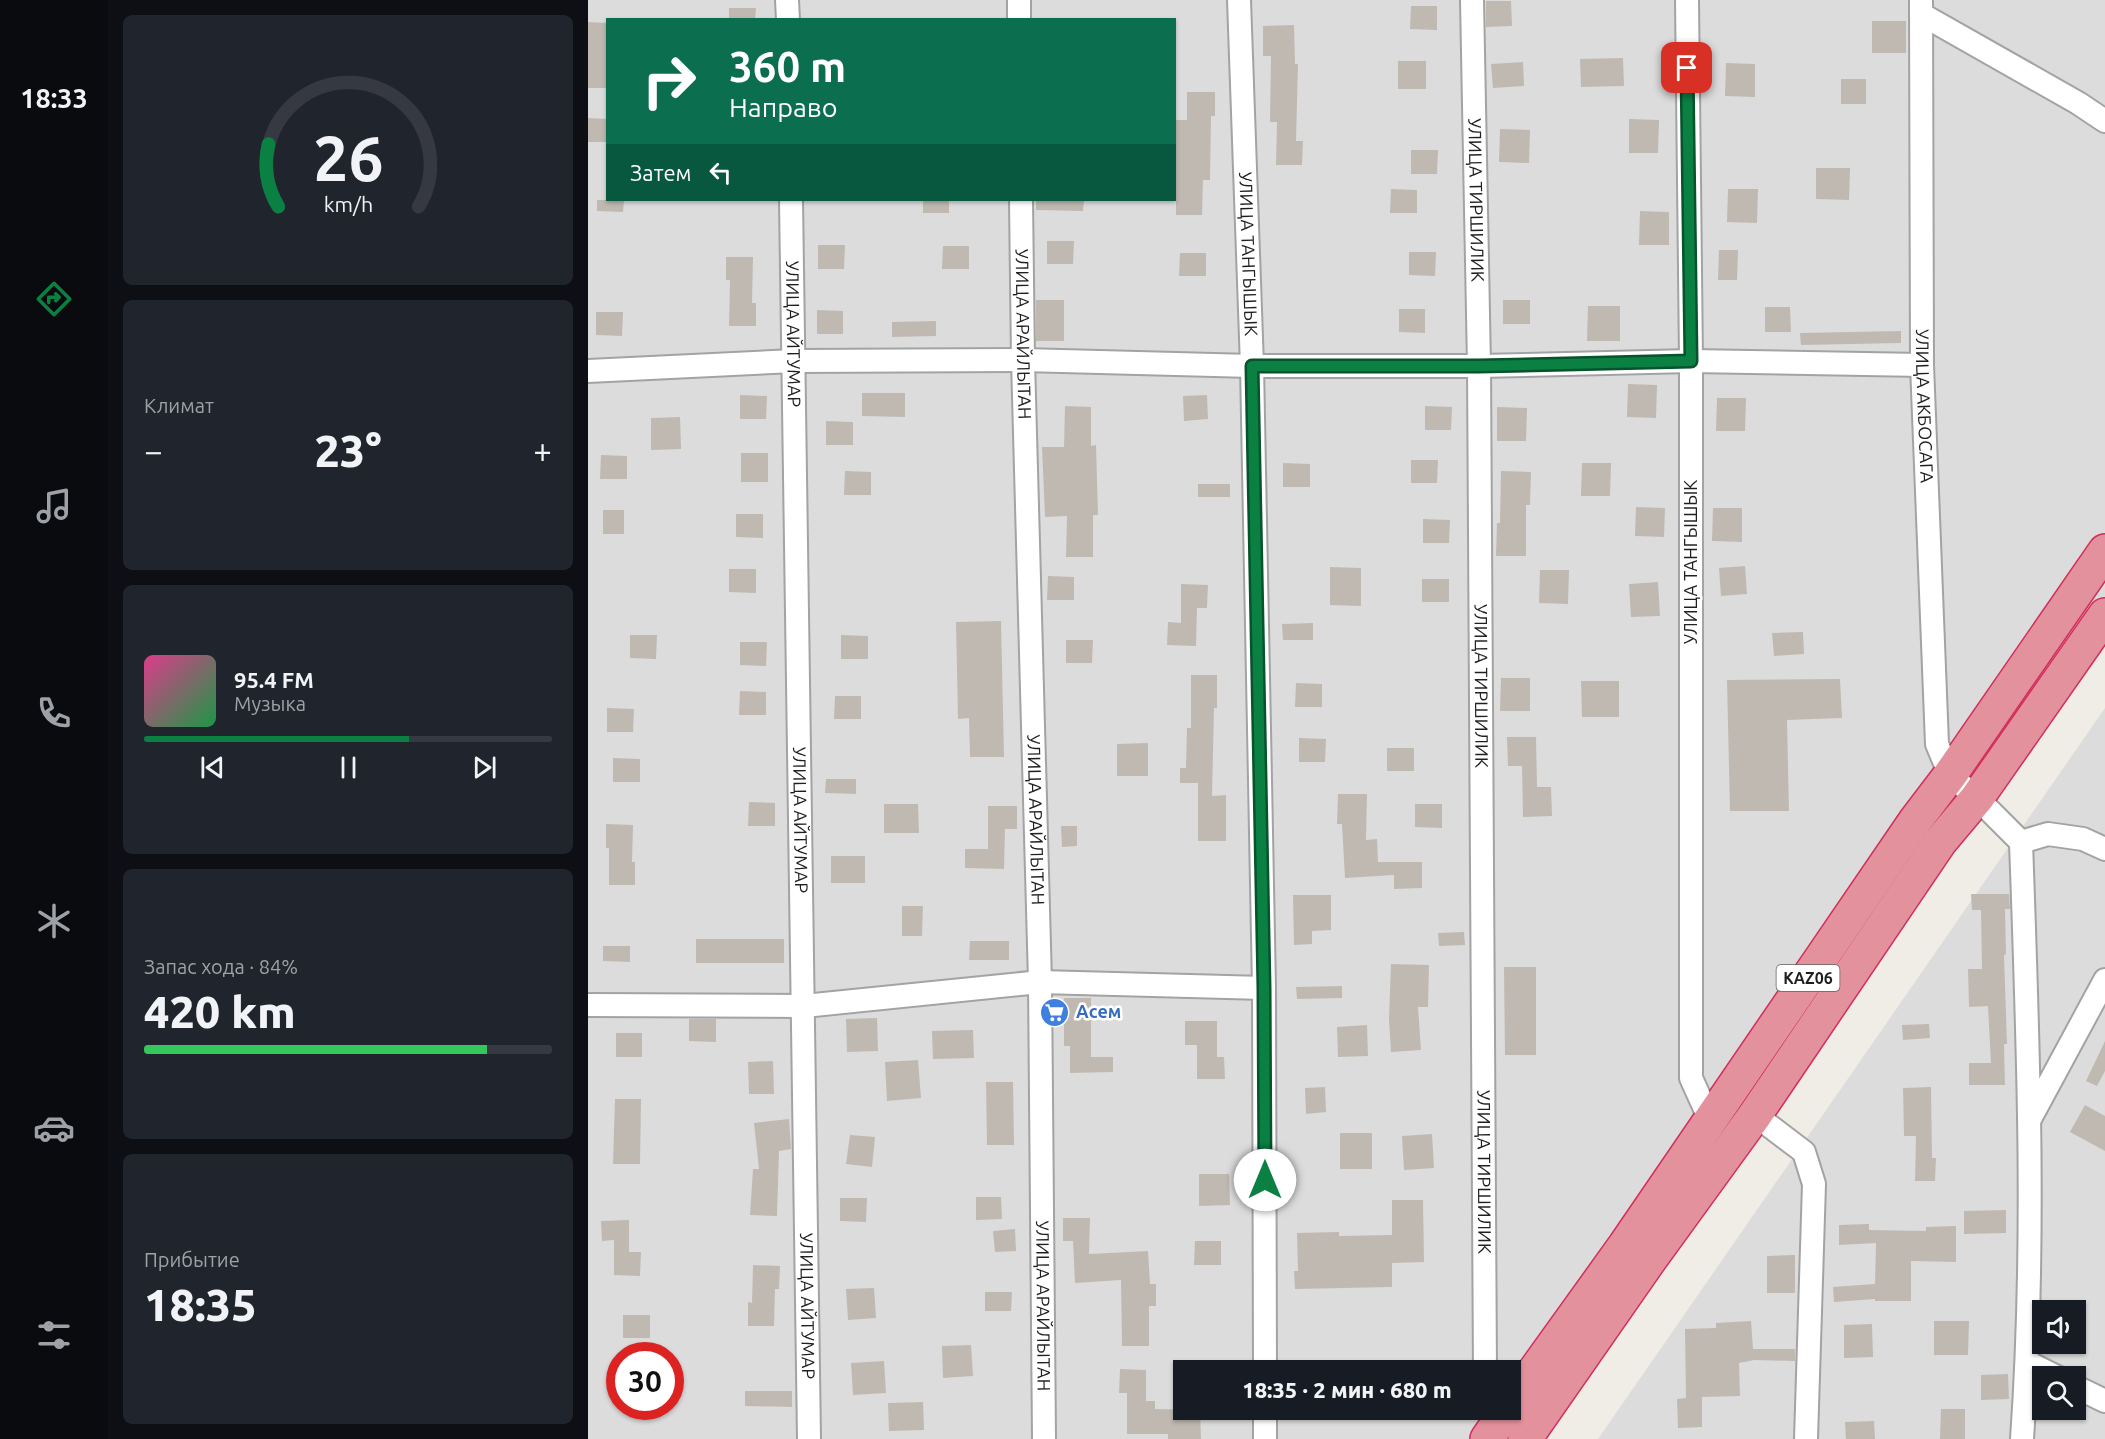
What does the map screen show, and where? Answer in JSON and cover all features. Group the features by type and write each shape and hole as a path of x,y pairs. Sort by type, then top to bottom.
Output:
{"highway":[{"name":"KАZ06","path":"1521,1391 1625,1245 2105,550"},
{"name":"KАZ06","path":"1525,1439 1649,1261 1755,1115 1940,842 1977,798 2105,615"}],"street":[{"path":"788,0 788,18"},
{"path":"1019,0 1019,18"},
{"name":"УЛИЦА ТАНГЫШЫК","path":"1239,0 1252,366 1264,988 1265,1360"},
{"name":"УЛИЦА ТИРШИЛИК","path":"1472,0 1479,366 1485,1360"},
{"name":"УЛИЦА ТАНГЫШЫК","path":"1687,0 1691,361 1691,1078 1710,1120"},
{"path":"1921,7 2105,121"},
{"name":"УЛИЦА АКБОСАГА","path":"1921,7 1922,365 1937,744 1950,775 1977,798 2021,842"},
{"name":"УЛИЦА АЙТУМАР","path":"791,201 809,1439"},
{"name":"УЛИЦА АРАЙЛЫТАН","path":"1022,201 1023,360 1040,982 1044,1439"},
{"path":"588,371 794,361 1023,360 1252,366 1479,366 1691,361 1922,365"},
{"path":"2022,1439 2027,1362 2030,1119 2021,842 2048,834 2083,839 2105,849"},
{"path":"2030,1119 2105,980"},
{"path":"588,1005 804,1006 1040,982 1264,988"},
{"path":"1755,1115 1804,1152 1814,1184 1806,1439"},
{"path":"2027,1362 2035,1366"},
{"path":"2086,1392 2105,1401"},
{"path":"1265,1420 1265,1439"}],"shaded area":[{"path":"588,0 2105,0 2105,605 1536,1439 588,1439"},
{"path":"2105,708 2105,1439 1598,1439"}],"building":[{"path":"1486,1 1511,1 1512,26 1486,27"},
{"path":"1411,6 1437,6 1437,30 1410,29"},
{"path":"729,8 756,8 755,18 729,18"},
{"path":"1872,21 1906,21 1906,53 1872,53"},
{"path":"588,22 606,23 606,88 588,88"},
{"path":"1294,25 1295,64 1298,64 1296,141 1303,141 1302,165 1276,165 1277,122 1270,122 1271,56 1263,56 1263,26"},
{"path":"1623,58 1624,86 1581,87 1580,59"},
{"path":"1398,61 1426,61 1426,89 1398,89"},
{"path":"1523,62 1524,86 1493,88 1491,64"},
{"path":"1726,63 1755,64 1755,97 1725,96"},
{"path":"1841,79 1866,79 1866,104 1841,104"},
{"path":"1187,92 1215,92 1215,116 1211,116 1210,180 1203,180 1202,215 1176,215 1176,120 1187,120"},
{"path":"588,118 606,119 606,142 588,142"},
{"path":"1629,119 1659,120 1658,153 1629,153"},
{"path":"1500,129 1530,130 1529,163 1499,162"},
{"path":"1411,150 1438,150 1437,174 1411,174"},
{"path":"1816,168 1850,168 1849,200 1816,199"},
{"path":"1391,189 1417,190 1417,213 1390,213"},
{"path":"1728,189 1758,189 1757,223 1727,222"},
{"path":"597,200 624,201 623,212 597,211"},
{"path":"923,201 949,201 949,213 923,213"},
{"path":"1036,201 1084,201 1083,211 1036,210"},
{"path":"1640,211 1669,212 1669,245 1639,245"},
{"path":"1047,241 1074,241 1073,264 1047,264"},
{"path":"818,245 845,245 844,269 818,269"},
{"path":"943,246 969,246 969,269 942,269"},
{"path":"1719,250 1738,250 1737,280 1718,280"},
{"path":"1409,252 1436,252 1435,276 1409,275"},
{"path":"1180,253 1206,253 1206,276 1179,276"},
{"path":"726,257 753,257 752,303 756,303 756,326 729,326 730,280 726,280"},
{"path":"1036,300 1064,300 1064,341 1036,341"},
{"path":"1503,300 1530,300 1530,324 1503,324"},
{"path":"1588,306 1620,306 1620,341 1587,341"},
{"path":"1765,307 1790,307 1791,332 1765,332"},
{"path":"1399,309 1425,309 1425,333 1399,332"},
{"path":"817,310 843,311 843,334 817,334"},
{"path":"596,312 623,312 622,336 596,335"},
{"path":"936,321 936,336 892,337 892,322"},
{"path":"1901,331 1901,343 1801,345 1800,333"},
{"path":"1628,384 1657,385 1656,418 1627,417"},
{"path":"862,393 905,393 905,417 862,416"},
{"path":"740,395 767,396 766,419 740,419"},
{"path":"1207,395 1208,419 1184,421 1183,396"},
{"path":"1717,398 1746,398 1745,431 1716,431"},
{"path":"1065,406 1091,407 1091,446 1096,445 1098,515 1093,515 1093,557 1066,557 1067,516 1045,517 1042,447 1064,447"},
{"path":"1425,406 1452,407 1451,430 1425,430"},
{"path":"1497,407 1527,408 1526,441 1497,441"},
{"path":"680,417 681,449 651,450 651,418"},
{"path":"826,421 853,422 853,445 826,445"},
{"path":"741,453 768,453 768,482 741,482"},
{"path":"601,455 627,456 627,479 600,479"},
{"path":"1411,460 1438,460 1437,483 1411,483"},
{"path":"1283,463 1310,464 1310,487 1283,487"},
{"path":"1582,463 1611,463 1610,496 1581,496"},
{"path":"845,471 871,472 871,495 844,495"},
{"path":"1501,471 1531,472 1530,505 1526,505 1526,556 1496,556 1497,523 1500,523"},
{"path":"1198,484 1230,484 1230,497 1198,497"},
{"path":"1636,507 1665,508 1664,537 1635,536"},
{"path":"1713,508 1742,508 1742,542 1712,541"},
{"path":"603,510 624,510 624,534 603,534"},
{"path":"736,514 763,514 763,538 736,537"},
{"path":"1423,519 1450,520 1449,543 1423,543"},
{"path":"1745,566 1747,594 1721,596 1719,568"},
{"path":"1330,567 1361,568 1361,606 1330,605"},
{"path":"729,569 756,569 756,593 729,592"},
{"path":"1540,570 1569,570 1568,604 1539,603"},
{"path":"1048,576 1074,577 1074,600 1047,600"},
{"path":"1422,579 1449,579 1449,602 1422,602"},
{"path":"1658,582 1660,616 1631,617 1629,584"},
{"path":"1181,584 1208,585 1207,608 1197,608 1196,646 1167,645 1168,622 1181,623"},
{"path":"1001,621 1004,757 970,757 969,718 958,719 956,622"},
{"path":"1313,623 1313,640 1283,640 1282,624"},
{"path":"1803,632 1804,654 1774,656 1772,633"},
{"path":"630,635 657,635 656,659 630,658"},
{"path":"841,635 868,636 868,659 841,659"},
{"path":"1066,640 1093,640 1092,663 1066,663"},
{"path":"740,642 767,642 766,666 740,665"},
{"path":"1191,675 1217,675 1212,796 1226,795 1226,841 1198,841 1198,783 1180,783 1180,768 1186,768 1187,728 1191,728"},
{"path":"1501,678 1530,678 1530,711 1500,711"},
{"path":"1840,679 1842,718 1787,720 1789,811 1730,811 1727,680"},
{"path":"1581,681 1619,681 1619,717 1582,717"},
{"path":"1296,683 1322,684 1322,707 1295,707"},
{"path":"740,691 766,692 766,715 739,715"},
{"path":"835,696 861,696 861,719 834,719"},
{"path":"607,708 634,709 633,732 607,732"},
{"path":"1507,737 1536,737 1537,787 1551,787 1552,816 1523,817 1522,766 1508,766"},
{"path":"1299,738 1326,739 1325,762 1299,762"},
{"path":"1148,743 1148,776 1117,776 1117,744"},
{"path":"1387,748 1414,748 1414,771 1387,771"},
{"path":"613,758 640,759 640,782 613,782"},
{"path":"826,779 856,779 856,794 825,793"},
{"path":"1338,794 1367,794 1366,840 1377,839 1378,862 1422,862 1422,888 1394,889 1394,875 1345,878 1342,824 1337,824"},
{"path":"749,802 775,803 775,826 748,826"},
{"path":"884,804 918,804 919,833 884,833"},
{"path":"1415,804 1442,804 1442,828 1415,827"},
{"path":"988,806 1017,806 1017,829 1005,829 1004,869 965,868 965,849 988,849"},
{"path":"606,824 633,825 632,862 635,862 635,885 609,885 609,848 606,848"},
{"path":"1061,826 1077,826 1077,846 1062,847"},
{"path":"831,856 865,856 865,883 831,883"},
{"path":"1971,894 2009,894 2010,909 2005,909 2006,954 2004,955 2007,1044 2004,1044 2005,1085 1969,1085 1969,1063 1991,1063 1988,1006 1969,1007 1968,969 1982,969 1981,910 1972,910"},
{"path":"1293,895 1331,895 1331,930 1312,931 1312,944 1294,945"},
{"path":"902,906 923,906 922,936 902,936"},
{"path":"1464,932 1465,945 1439,946 1438,933"},
{"path":"696,939 784,939 784,963 696,963"},
{"path":"970,941 1009,941 1009,960 969,960"},
{"path":"603,946 630,946 630,962 603,961"},
{"path":"1391,964 1429,965 1428,1007 1418,1007 1421,1050 1391,1052 1389,1019"},
{"path":"1504,967 1536,967 1536,1055 1505,1055"},
{"path":"1342,986 1342,998 1297,999 1296,987"},
{"path":"1064,998 1091,998 1091,1057 1113,1057 1113,1072 1070,1073 1070,1046 1064,1046"},
{"path":"877,1018 878,1051 847,1052 846,1019"},
{"path":"689,1019 716,1019 716,1042 689,1041"},
{"path":"1185,1021 1217,1021 1217,1057 1224,1057 1225,1079 1197,1079 1197,1045 1185,1045"},
{"path":"1929,1024 1930,1038 1903,1040 1902,1025"},
{"path":"1367,1025 1368,1056 1338,1057 1337,1027"},
{"path":"973,1030 974,1058 933,1059 932,1031"},
{"path":"616,1033 642,1033 642,1057 616,1057"},
{"path":"2105,1041 2105,1071 2097,1086 2086,1081"},
{"path":"918,1060 921,1098 887,1101 885,1062"},
{"path":"773,1061 774,1094 749,1094 748,1062"},
{"path":"986,1082 1013,1082 1014,1145 987,1145"},
{"path":"1325,1087 1326,1112 1306,1114 1305,1088"},
{"path":"1931,1087 1932,1158 1936,1158 1935,1181 1915,1181 1916,1136 1904,1136 1903,1088"},
{"path":"615,1099 641,1099 640,1164 613,1164"},
{"path":"2085,1105 2105,1116 2105,1151 2070,1132"},
{"path":"789,1119 791,1149 779,1151 777,1216 750,1215 753,1169 759,1169 754,1123"},
{"path":"1340,1133 1372,1133 1372,1169 1340,1169"},
{"path":"1432,1134 1434,1168 1404,1170 1402,1136"},
{"path":"850,1135 875,1137 872,1167 846,1164"},
{"path":"1199,1174 1229,1174 1230,1205 1199,1206"},
{"path":"976,1197 1001,1197 1002,1219 976,1220"},
{"path":"840,1198 867,1198 866,1222 840,1221"},
{"path":"1392,1200 1423,1200 1424,1262 1392,1263 1392,1287 1295,1289 1294,1271 1298,1271 1297,1233 1339,1232 1339,1236 1392,1235"},
{"path":"2006,1210 2006,1233 1964,1234 1964,1211"},
{"path":"1063,1218 1090,1218 1089,1254 1148,1251 1150,1284 1156,1284 1156,1306 1149,1306 1149,1346 1122,1346 1121,1280 1075,1283 1073,1241 1063,1241"},
{"path":"629,1220 629,1252 641,1252 640,1276 614,1275 614,1240 602,1241 601,1221"},
{"path":"1869,1224 1869,1230 1926,1231 1926,1227 1956,1226 1956,1262 1911,1261 1911,1301 1875,1301 1875,1299 1834,1302 1833,1287 1875,1284 1876,1243 1839,1245 1839,1225"},
{"path":"1015,1229 1016,1251 995,1252 993,1231"},
{"path":"1195,1241 1221,1241 1221,1265 1194,1265"},
{"path":"1795,1255 1795,1293 1767,1293 1767,1256"},
{"path":"753,1265 780,1266 779,1289 775,1289 774,1326 748,1326 748,1302 752,1303"},
{"path":"874,1288 876,1318 848,1320 846,1289"},
{"path":"985,1292 1012,1292 1011,1311 985,1311"},
{"path":"623,1315 650,1315 650,1338 623,1338"},
{"path":"1751,1321 1753,1349 1795,1349 1795,1361 1754,1360 1739,1363 1740,1396 1702,1397 1702,1427 1678,1428 1677,1399 1686,1398 1685,1329 1716,1328 1716,1323"},
{"path":"1934,1321 1969,1321 1968,1355 1934,1355"},
{"path":"1872,1324 1873,1357 1844,1358 1844,1325"},
{"path":"971,1345 973,1376 943,1378 942,1346"},
{"path":"884,1361 886,1393 853,1395 851,1363"},
{"path":"1120,1369 1146,1370 1146,1401 1155,1401 1155,1409 1173,1409 1173,1420 1200,1420 1201,1439 1168,1439 1168,1434 1127,1434 1127,1393 1119,1393"},
{"path":"2008,1374 2009,1399 1981,1400 1981,1375"},
{"path":"745,1391 792,1391 792,1407 745,1406"},
{"path":"923,1402 924,1430 889,1431 888,1403"},
{"path":"1941,1409 1965,1409 1965,1439 1940,1439"},
{"path":"1874,1421 1875,1439 1846,1439 1845,1422"}],"place":[{"name":"Асем","path":"1055,1012"}],"route":[{"path":"1265,1180 1264,988 1252,366 1479,366 1691,361 1687,68"}]}
